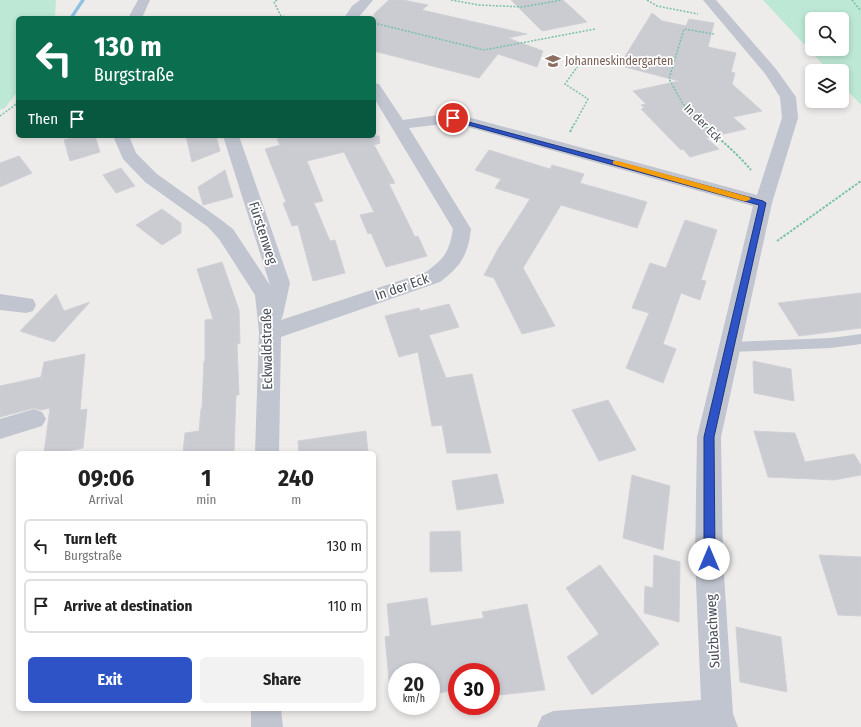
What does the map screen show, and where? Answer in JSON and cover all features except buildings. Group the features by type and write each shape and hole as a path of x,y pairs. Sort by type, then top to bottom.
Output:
{"street":[{"path":"136,16 144,0"},
{"path":"352,16 357,9 367,0"},
{"path":"399,125 453,118 561,148 765,197 790,118 788,97 771,72 713,6"},
{"name":"In der Eck","path":"270,332 433,277 450,265 460,249 462,229 376,90"},
{"name":"Eckwaldstraße","path":"122,138 130,155 152,178 214,223 226,234 265,294 270,332 267,451"},
{"name":"Fürstenweg","path":"231,138 280,283 270,332"},
{"name":"Sulzbachweg","path":"719,720 709,559 709,437 765,197"},
{"path":"0,302 26,305"},
{"path":"0,429 34,419"},
{"path":"266,711 267,727"},
{"path":"553,727 719,720"}],"lane":[{"path":"730,347 831,343 861,340"}],"path":[{"path":"277,0 274,2 281,16"},
{"path":"451,0 479,5 522,7 562,0"},
{"path":"646,0 657,6 703,15 713,6"},
{"path":"852,0 861,11"},
{"path":"376,23 484,50 595,29"},
{"name":"In der Eck","path":"741,37 684,29 669,79 683,104 725,145 738,154 765,197"},
{"path":"561,148 588,98 565,84 580,63"},
{"path":"0,116 16,103"},
{"path":"749,261 861,181"}],"green space":[{"path":"0,0 56,0 55,16 16,16 16,94 5,108 0,110"},
{"path":"763,0 861,0 861,105 849,92 849,64 822,64 815,56 849,56 849,12 805,12 805,45"}],"waterway":[{"path":"72,16 83,0"}],"slow traffic":[{"path":"615,163 747,199"}],"place":[{"name":"Johanneskindergarten","path":"553,61"}],"route":[{"path":"453,118 763,203 709,437 709,559"}]}
